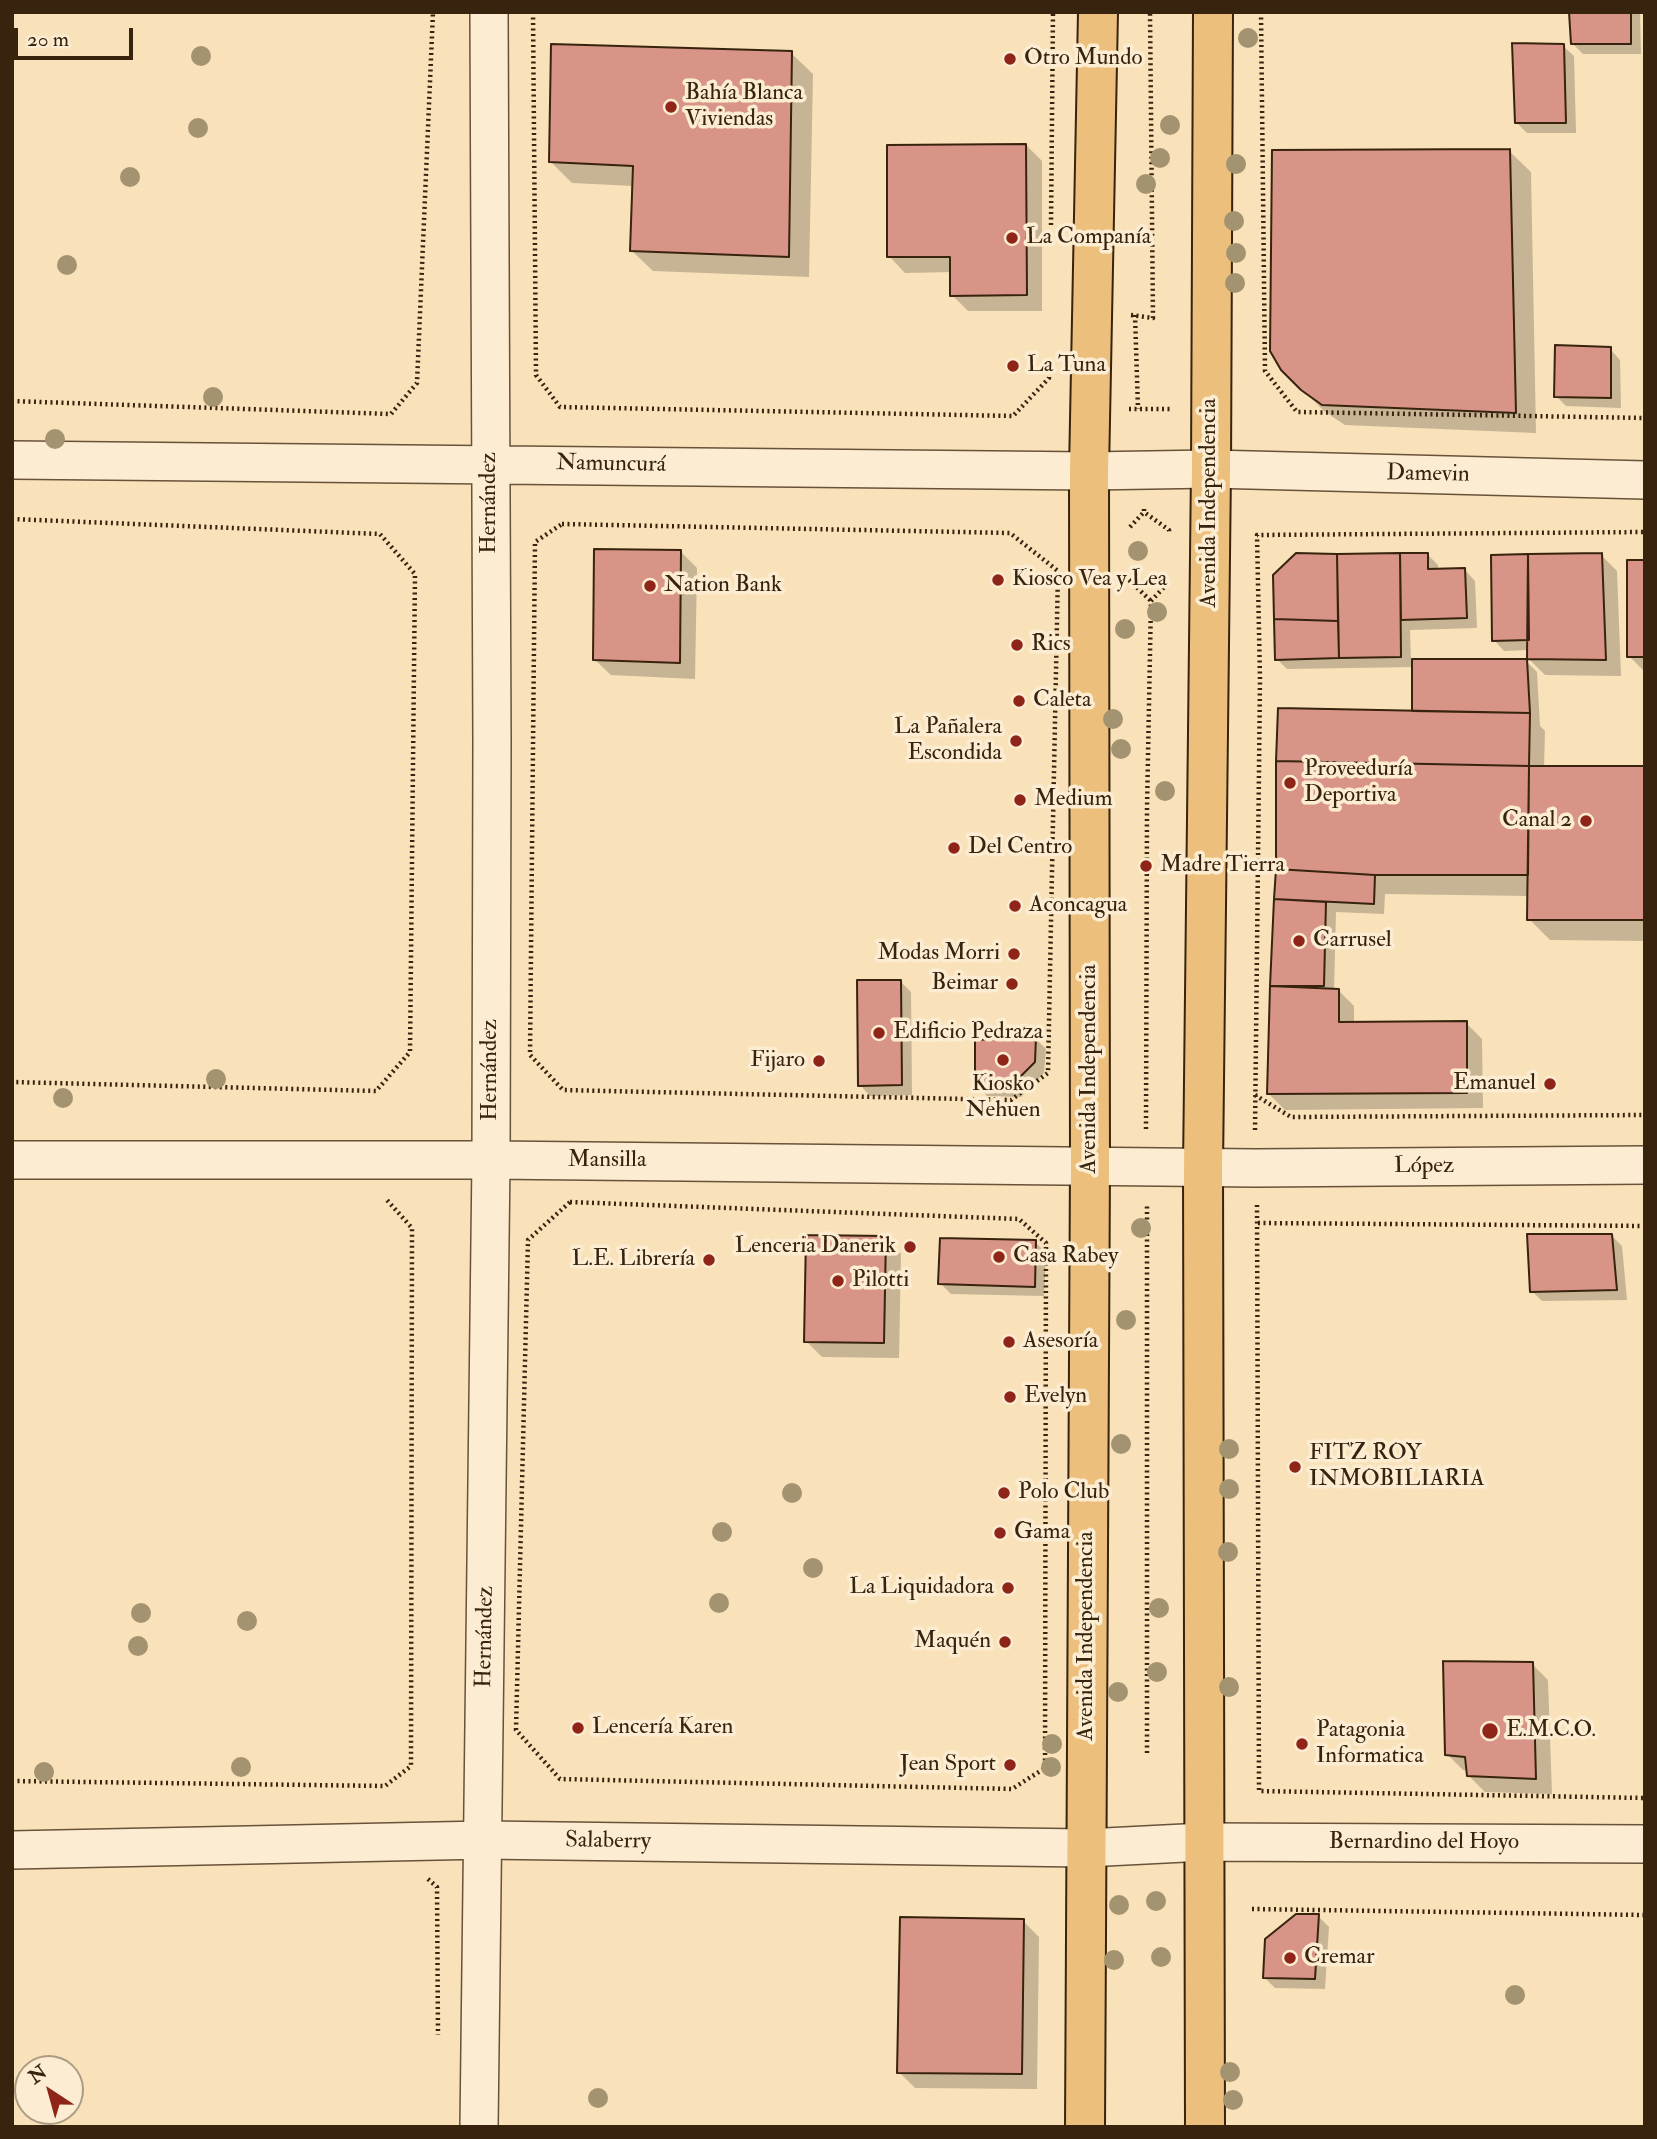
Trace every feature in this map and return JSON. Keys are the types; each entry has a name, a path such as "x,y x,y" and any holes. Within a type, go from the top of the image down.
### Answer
{"main road":[{"name":"Avenida Independencia","path":"1085,2127 1090,1165 1089,471 1098,12"},
{"name":"Avenida Independencia","path":"1205,2127 1203,1168 1213,12"}],"street":[{"name":"Hernández","path":"478,2127 484,1840 491,1160 489,12"},
{"name":"Namuncurá","path":"12,460 1211,470"},
{"name":"Damevin","path":"1211,470 1645,480"},
{"name":"Mansilla","path":"12,1160 491,1160 1203,1168"},
{"name":"López","path":"1203,1168 1645,1165"},
{"name":"Salaberry","path":"12,1850 484,1840 1086,1847 1204,1842"},
{"name":"Bernardino del Hoyo","path":"1204,1842 1645,1844"}],"path":[{"path":"12,401 391,414 417,383 433,12"},
{"path":"534,12 536,375 560,407 1013,416 1049,378 1049,365"},
{"path":"1051,229 1054,12"},
{"path":"1150,12 1153,318"},
{"path":"1261,12 1265,371 1297,412 1645,418"},
{"path":"1135,315 1138,409"},
{"path":"1127,409 1180,409"},
{"path":"1146,470 1144,512 1168,530 1170,541"},
{"path":"12,520 380,534 415,574 410,1052 376,1091 12,1082"},
{"path":"1048,1073 1011,1100 563,1090 530,1055 535,542 562,524 1010,533 1058,572"},
{"path":"1645,532 1257,535 1260,679 1255,1095 1258,1223 1259,1791 1645,1798"},
{"path":"1147,1753 1147,808 1151,601 1173,577"},
{"path":"1255,1095 1291,1117 1645,1115"},
{"path":"12,1781 385,1786 411,1766 412,1228 386,1199 372,1199"},
{"path":"1045,1768 1012,1788 560,1779 516,1730 528,1240 570,1202 1019,1219 1046,1243"},
{"path":"1258,1223 1645,1226"},
{"path":"437,1887 438,2047"},
{"path":"1252,1909 1645,1915"}],"building":[{"path":"1569,12 1631,12 1631,44 1571,44"},
{"path":"1512,43 1564,44 1566,123 1515,123"},
{"name":"Bahía Blanca Viviendas","path":"551,44 792,51 789,257 630,251 633,166 549,162"},
{"path":"1026,144 1027,295 950,296 950,257 887,257 887,145"},
{"path":"1510,149 1516,413 1322,405 1301,390 1281,370 1270,351 1272,150"},
{"path":"1555,345 1611,347 1611,398 1554,397"},
{"path":"594,549 681,550 680,663 593,660"},
{"path":"1296,553 1337,554 1338,621 1274,619 1273,575"},
{"path":"1400,553 1428,553 1428,569 1465,568 1467,618 1401,620"},
{"path":"1400,553 1401,657 1339,658 1337,554"},
{"path":"1602,553 1606,660 1527,659 1528,554"},
{"path":"1528,554 1529,640 1492,641 1491,555"},
{"path":"1627,560 1645,560 1645,657 1627,657"},
{"path":"1274,619 1338,621 1339,658 1275,660"},
{"path":"1412,659 1527,659 1530,713 1412,711"},
{"path":"1278,708 1530,713 1529,766 1276,761"},
{"path":"1276,761 1529,766 1528,875 1375,875 1276,869"},
{"name":"Canal 2","path":"1529,766 1645,766 1645,920 1527,920"},
{"path":"1276,869 1375,875 1374,904 1274,899"},
{"path":"1274,899 1326,902 1324,986 1270,986"},
{"name":"Edificio Pedraza","path":"857,980 901,980 902,1085 858,1086"},
{"path":"1270,986 1339,989 1339,1022 1467,1021 1467,1093 1267,1094"},
{"path":"1036,1037 1035,1062 1010,1087 975,1086 975,1040"},
{"path":"1527,1234 1612,1234 1617,1290 1530,1292"},
{"path":"806,1235 886,1236 884,1343 804,1342"},
{"path":"940,1238 1036,1240 1035,1287 938,1284"},
{"path":"1443,1661 1533,1662 1536,1779 1467,1776 1465,1757 1445,1755"},
{"name":"Cremar","path":"1296,1914 1319,1914 1315,1979 1263,1978 1265,1939"},
{"path":"900,1917 1024,1919 1022,2074 897,2073"}],"place":[{"name":"Otro Mundo","path":"1010,59"},
{"name":"Bahía Blanca Viviendas","path":"671,107"},
{"name":"La Companía","path":"1012,238"},
{"name":"La Tuna","path":"1013,366"},
{"name":"Kiosco Vea y Lea","path":"998,580"},
{"name":"Nation Bank","path":"650,586"},
{"name":"Rics","path":"1017,645"},
{"name":"Caleta","path":"1019,701"},
{"name":"La Pañalera Escondida","path":"1016,741"},
{"name":"Proveeduría Deportiva","path":"1290,783"},
{"name":"Medium","path":"1020,800"},
{"name":"Canal 2","path":"1586,821"},
{"name":"Del Centro","path":"954,848"},
{"name":"Madre Tierra","path":"1146,866"},
{"name":"Aconcagua","path":"1015,906"},
{"name":"Carrusel","path":"1299,941"},
{"name":"Modas Morri","path":"1014,954"},
{"name":"Beimar","path":"1012,984"},
{"name":"Edificio Pedraza","path":"879,1033"},
{"name":"Kiosko Nehuen","path":"1003,1060"},
{"name":"Fijaro","path":"819,1061"},
{"name":"Emanuel","path":"1550,1084"},
{"name":"Lenceria Danerik","path":"910,1247"},
{"name":"Casa Rabey","path":"999,1257"},
{"name":"L.E. Librería","path":"709,1260"},
{"name":"Pilotti","path":"838,1281"},
{"name":"Asesoría","path":"1009,1342"},
{"name":"Evelyn","path":"1010,1397"},
{"name":"FITZ ROY INMOBILIARIA","path":"1295,1467"},
{"name":"Polo Club","path":"1004,1493"},
{"name":"Gama","path":"1000,1533"},
{"name":"La Liquidadora","path":"1008,1588"},
{"name":"Maquén","path":"1005,1642"},
{"name":"Lencería Karen","path":"578,1728"},
{"name":"E.M.C.O.","path":"1490,1731"},
{"name":"Patagonia Informatica","path":"1302,1744"},
{"name":"Jean Sport","path":"1010,1765"},
{"name":"Cremar","path":"1290,1958"}]}
